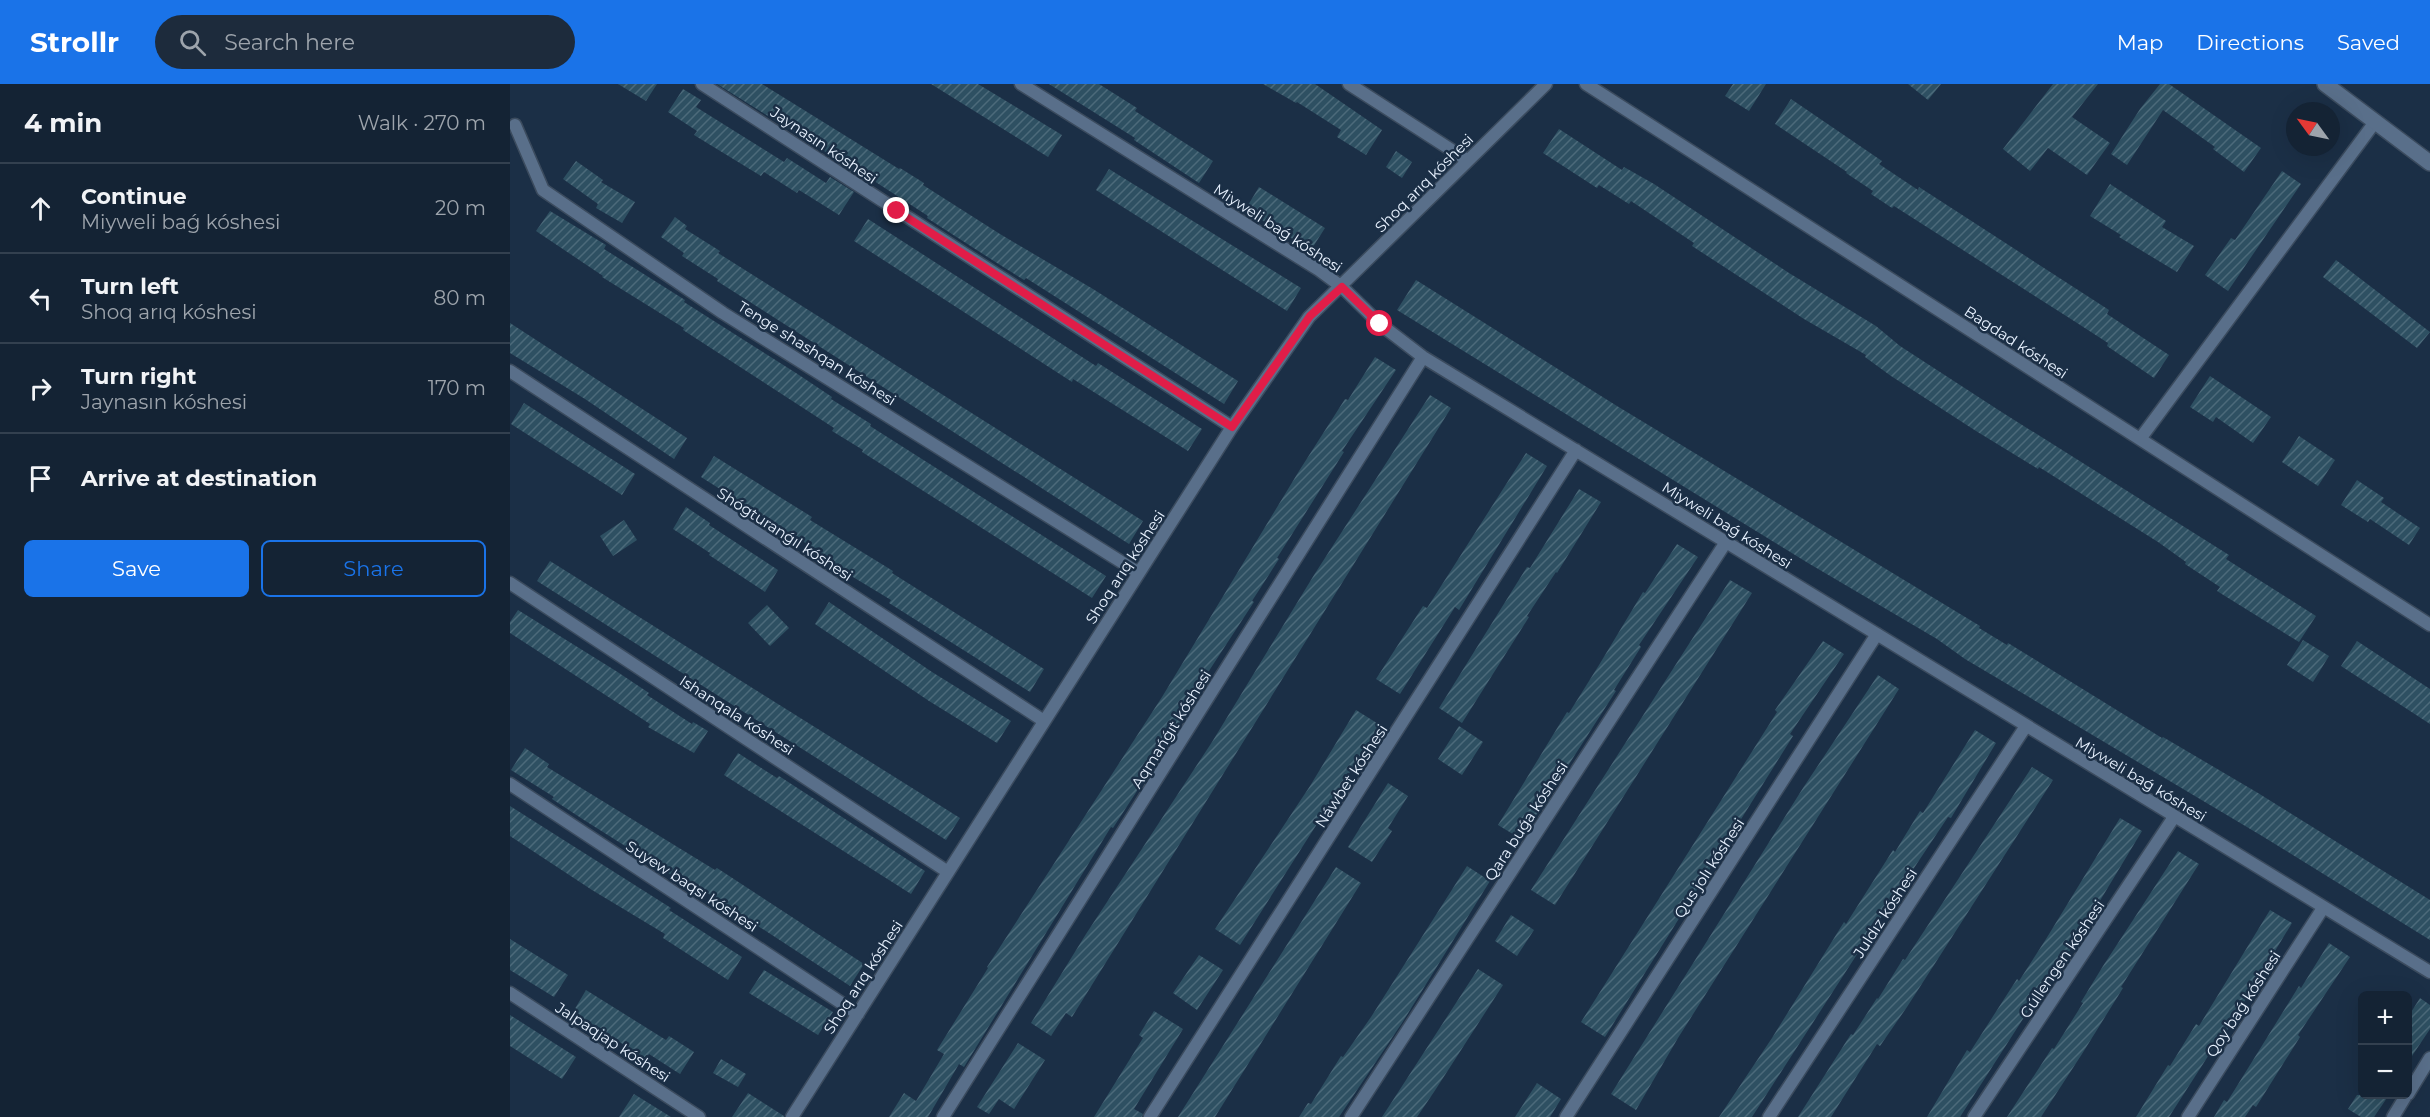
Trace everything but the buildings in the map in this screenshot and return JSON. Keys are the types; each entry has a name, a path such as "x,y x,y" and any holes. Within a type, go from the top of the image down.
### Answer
{"street":[{"name":"Jaynasın kóshesi","path":"702,84 1232,427"},
{"name":"Miyweli baǵ kóshesi","path":"1021,84 1319,270 1342,287 1380,324 1423,357 2430,972"},
{"path":"1349,84 1467,160"},
{"name":"Shoq arıq kóshesi","path":"792,1117 1232,427 1310,316 1546,84"},
{"name":"Bagdad kóshesi","path":"1587,84 2430,625"},
{"path":"2325,84 2430,163"},
{"path":"2140,439 2375,122"},
{"name":"Tenge shashqan kóshesi","path":"515,125 543,190 723,312 1139,573"},
{"name":"Aqmańǵıt kóshesi","path":"943,1117 1423,357"},
{"name":"Shógturanǵıl kóshesi","path":"510,371 1044,721"},
{"name":"Náwbet kóshesi","path":"1150,1117 1576,450"},
{"name":"Qara buǵa kóshesi","path":"1351,1117 1726,542"},
{"name":"Ishanqala kóshesi","path":"510,583 948,872"},
{"name":"Qus jolı kóshesi","path":"1566,1117 1877,634"},
{"name":"Juldız kóshesi","path":"1769,1117 2026,726"},
{"name":"Suyew baqsı kóshesi","path":"510,784 858,1014"},
{"name":"Gúllengen kóshesi","path":"1974,1117 2174,817"},
{"name":"Qoy baǵ kóshesi","path":"2188,1117 2323,908"},
{"name":"Jalpaqjap kóshesi","path":"510,993 699,1117"},
{"path":"2412,1086 2430,1058"},
{"path":"2392,1117 2404,1099"}],"route":[{"path":"897,211 1232,427 1310,316 1342,287 1380,324"}]}
